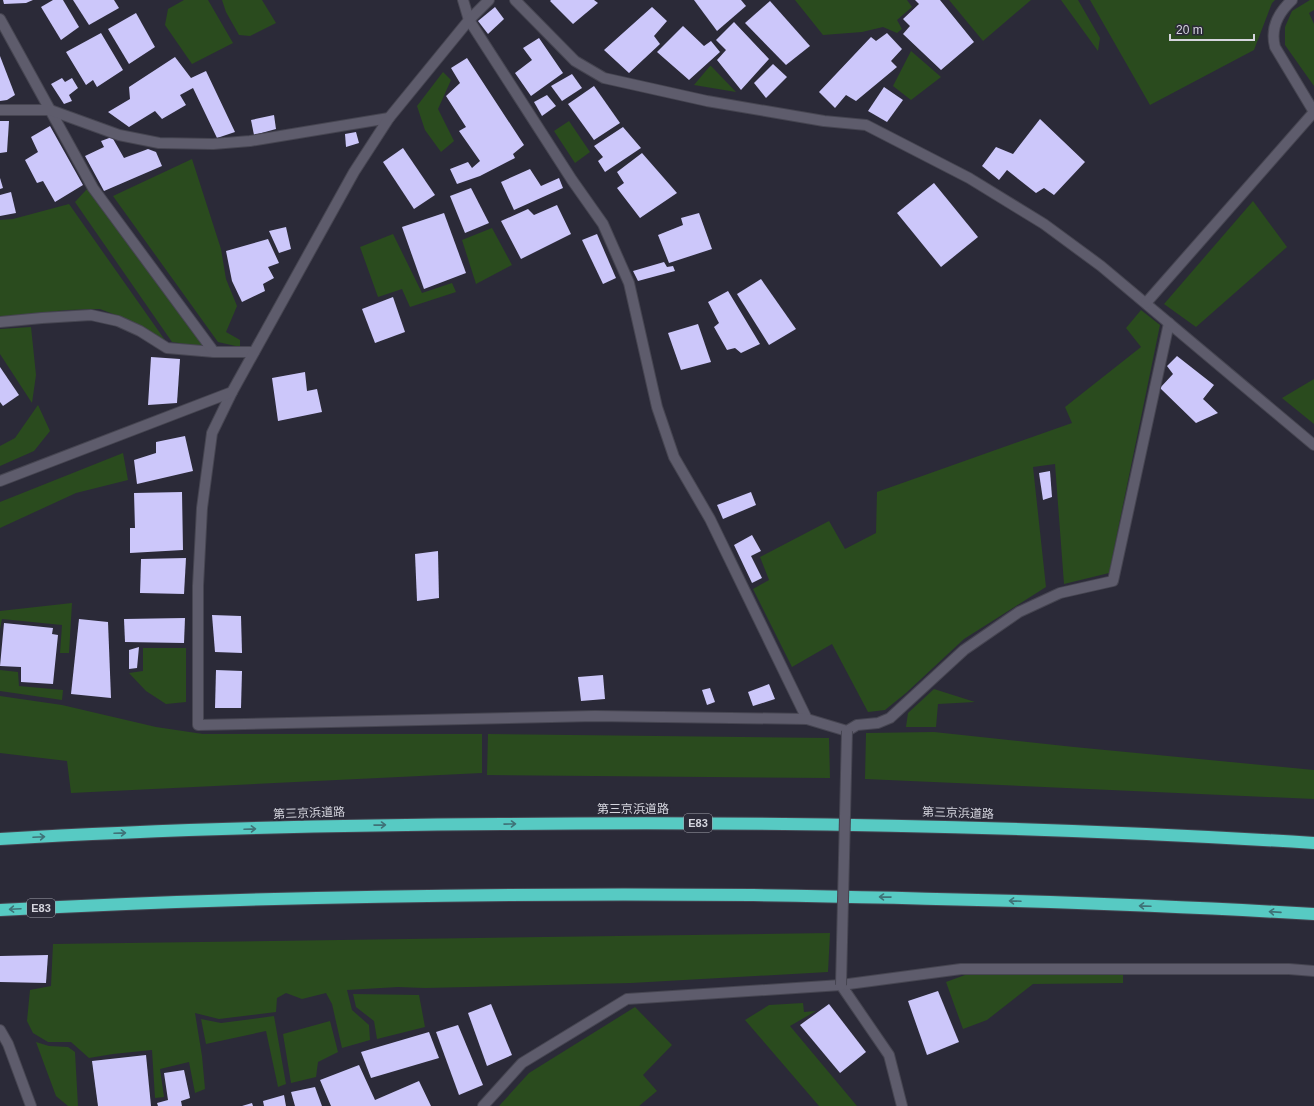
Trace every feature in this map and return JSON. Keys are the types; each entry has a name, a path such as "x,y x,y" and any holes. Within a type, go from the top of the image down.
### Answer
{"highway":[{"name":"第三京浜道路","path":"0,839 81,834 362,825 637,822 930,826 1220,837 1314,843"},
{"name":"E83","path":"0,910 369,896 637,894 929,898 1223,908 1314,914"}],"street":[{"path":"463,0 469,20 572,180 603,224 629,284 657,408 674,456 710,519 807,719"},
{"path":"489,0 469,20 389,118 354,172 232,392 212,433 202,508 198,586 198,725 595,716 807,719 847,731"},
{"path":"515,0 575,61 604,78 707,101 824,121 866,125 968,178 1044,224 1101,266 1146,302 1314,445"},
{"path":"1146,302 1314,112 1275,47 1275,27 1279,15 1285,6 1292,0"},
{"path":"0,20 93,188 214,352"},
{"path":"0,110 50,110 119,135 159,143 213,144 250,141 389,118"},
{"path":"0,322 92,315 118,320 140,331 167,348 214,352 254,352"},
{"path":"847,731 856,725 878,723 890,718 964,650 1019,612 1060,593 1114,581 1169,323"},
{"path":"0,481 232,392"},
{"path":"847,731 842,984 889,1055 902,1106"},
{"path":"483,1106 522,1063 627,999 842,984 962,969 1289,969 1314,971"},
{"path":"0,1030 8,1044 31,1106"}],"green space":[{"path":"184,0 208,0 233,43 192,64 165,25 168,9"},
{"path":"222,0 262,0 276,23 250,36 239,35 226,12"},
{"path":"795,0 907,0 912,7 897,20 902,29 897,33 883,27 862,32 823,35"},
{"path":"949,0 1031,0 983,41"},
{"path":"1061,0 1078,0 1100,38 1098,51"},
{"path":"1090,0 1275,0 1272,3 1254,50 1150,105"},
{"path":"1310,0 1314,0 1314,10 1309,13 1314,24 1314,86 1285,45 1285,27 1292,11"},
{"path":"911,51 941,77 911,100 893,86"},
{"path":"711,66 736,92 694,85"},
{"path":"443,72 451,80 438,109 454,141 441,152 425,130 417,106"},
{"path":"569,121 590,152 575,163 554,131"},
{"path":"192,159 221,249 226,279 237,306 226,332 240,340 240,347 218,342 113,196"},
{"path":"87,189 205,347 172,342 75,202"},
{"path":"1253,201 1287,247 1196,327 1164,304"},
{"path":"69,204 167,343 126,319 100,309 67,310 0,317 0,220 13,219"},
{"path":"492,228 512,265 476,284 462,240"},
{"path":"393,234 422,293 452,283 456,292 410,307 402,289 378,297 360,247"},
{"path":"1141,310 1160,325 1109,573 1064,584 1055,464 1033,467 1046,587 964,639 906,693 885,710 868,712 832,644 792,667 753,589 769,580 760,557 829,521 845,549 876,533 877,492 1072,423 1065,407 1141,347 1126,328"},
{"path":"31,327 36,375 32,403 0,354 0,329"},
{"path":"1314,379 1314,424 1282,398"},
{"path":"38,405 50,431 34,451 0,466 0,446 15,438"},
{"path":"123,453 128,480 76,493 0,528 0,502"},
{"path":"72,603 69,653 60,653 62,625 2,619 0,629 0,611"},
{"path":"143,648 186,648 186,702 166,704 146,691 129,673 143,671"},
{"path":"0,670 18,672 19,686 63,690 62,700 0,691"},
{"path":"934,689 975,702 938,704 936,727 906,727 908,713"},
{"path":"0,696 62,705 156,727 203,734 482,734 482,773 71,793 67,761 0,753"},
{"path":"934,732 1314,770 1314,799 865,779 866,733"},
{"path":"488,734 829,738 830,778 487,775"},
{"path":"830,933 828,972 631,983 425,988 398,987 347,990 352,1010 369,1025 370,1040 342,1048 332,1004 326,993 302,999 286,993 277,998 276,1012 219,1019 195,1013 202,1056 205,1089 195,1093 189,1062 160,1069 164,1097 155,1098 152,1050 89,1058 71,1042 48,1042 33,1033 27,1021 30,990 51,986 53,944"},
{"path":"1123,973 1123,983 1033,984 987,1020 963,1029 946,982 965,975"},
{"path":"353,994 419,995 425,1027 377,1039 374,1021 356,1007"},
{"path":"803,1003 804,1012 816,1011 790,1026 857,1106 819,1106 745,1020 769,1005"},
{"path":"635,1007 672,1045 643,1075 657,1091 639,1106 499,1106 529,1073"},
{"path":"274,1016 286,1084 278,1087 266,1031 206,1044 201,1019 221,1023"},
{"path":"330,1021 338,1052 318,1062 316,1077 291,1083 283,1034"},
{"path":"36,1042 49,1046 68,1047 75,1052 78,1106 68,1106 56,1096"}],"building":[{"path":"3,0 33,0 26,3 4,4"},
{"path":"53,0 63,0 79,27 61,40 41,7"},
{"path":"73,0 114,0 119,8 89,25"},
{"path":"594,0 598,3 573,24 550,1"},
{"path":"694,0 741,0 746,6 717,31"},
{"path":"915,0 940,0 974,42 941,70 903,34 910,26 903,19 919,4"},
{"path":"770,1 810,46 786,65 745,23"},
{"path":"495,7 504,19 488,34 478,21"},
{"path":"652,7 667,21 654,36 660,44 629,73 604,50"},
{"path":"136,13 155,47 129,64 108,29"},
{"path":"734,22 769,59 741,90 717,60 726,50 716,40"},
{"path":"683,26 704,46 711,41 720,52 689,80 657,52"},
{"path":"101,33 123,70 97,87 93,80 86,85 66,52"},
{"path":"887,33 902,49 891,61 897,67 856,101 846,95 835,108 819,92 871,37 876,41"},
{"path":"539,38 563,73 531,96 515,73 532,60 523,48"},
{"path":"0,56 15,95 7,100 0,101"},
{"path":"175,57 191,78 206,71 235,132 217,138 193,88 180,95 186,105 162,119 155,111 129,127 108,112 130,99 129,87"},
{"path":"467,58 524,145 513,154 515,158 480,176 457,184 450,169 468,162 472,168 480,161 459,131 466,127 446,96 460,83 451,68"},
{"path":"773,64 787,77 766,98 754,83"},
{"path":"572,74 582,88 562,101 551,86"},
{"path":"62,78 65,82 72,78 78,88 69,95 72,101 64,104 51,84"},
{"path":"594,86 620,123 594,140 568,104"},
{"path":"884,87 903,100 887,122 868,111"},
{"path":"547,95 556,106 542,116 534,102"},
{"path":"274,115 276,129 254,135 251,120"},
{"path":"1040,119 1085,162 1054,195 1044,188 1036,193 1007,170 999,180 982,166 996,147 1013,154"},
{"path":"0,121 9,121 7,152 0,153"},
{"path":"50,126 83,185 55,202 43,181 37,183 25,160 38,152 31,137"},
{"path":"623,127 641,148 605,172 598,161 603,157 594,146"},
{"path":"356,132 359,143 346,147 345,134"},
{"path":"112,137 124,158 148,149 156,152 162,166 104,191 85,156 104,147 101,141"},
{"path":"403,148 435,195 414,209 383,162"},
{"path":"642,153 677,193 640,218 617,188 624,183 617,172"},
{"path":"530,169 541,186 559,178 563,188 514,210 501,182"},
{"path":"0,178 3,188 0,189"},
{"path":"934,183 978,237 941,267 897,213"},
{"path":"471,188 489,223 465,233 450,196"},
{"path":"11,192 16,213 0,216 0,195"},
{"path":"557,205 571,234 521,259 501,221 528,209 534,215"},
{"path":"444,213 466,273 424,289 402,227"},
{"path":"699,213 712,249 669,263 658,235 683,225 681,218"},
{"path":"286,227 291,249 279,253 269,231"},
{"path":"597,234 616,278 603,284 582,240"},
{"path":"268,239 279,263 268,267 274,278 263,284 265,291 242,302 232,281 226,251"},
{"path":"664,262 667,267 673,266 675,271 638,281 633,271"},
{"path":"761,279 796,329 769,345 737,294"},
{"path":"728,291 760,344 741,353 735,348 727,350 714,327 719,323 708,302"},
{"path":"393,297 405,332 375,343 362,309"},
{"path":"698,324 711,362 681,370 668,333"},
{"path":"1177,356 1214,385 1203,399 1218,413 1196,423 1160,388 1173,374 1167,366"},
{"path":"151,357 180,359 177,403 148,405"},
{"path":"0,367 19,395 3,406 0,402"},
{"path":"305,372 307,391 317,389 322,412 278,421 272,378"},
{"path":"185,436 193,471 137,484 134,460 156,453 156,442"},
{"path":"1050,471 1052,497 1043,500 1039,473"},
{"path":"182,492 183,550 130,553 130,528 135,528 134,493"},
{"path":"751,492 756,505 723,519 717,505"},
{"path":"752,535 761,551 751,556 762,578 752,583 734,545"},
{"path":"438,551 439,598 417,601 415,554"},
{"path":"186,558 184,594 140,593 141,559"},
{"path":"212,615 241,616 242,653 215,652"},
{"path":"185,618 184,643 125,642 124,619"},
{"path":"79,619 108,622 111,698 71,694"},
{"path":"4,623 53,628 52,634 58,635 53,684 21,682 21,667 0,666"},
{"path":"139,647 137,668 129,669 129,650"},
{"path":"216,670 242,671 241,708 215,708"},
{"path":"603,675 605,699 581,701 578,677"},
{"path":"769,684 775,699 753,706 748,692"},
{"path":"710,688 715,702 707,705 702,690"},
{"path":"48,955 46,983 0,982 0,956"},
{"path":"938,991 959,1042 927,1055 908,1001"},
{"path":"491,1004 512,1055 487,1066 468,1013"},
{"path":"829,1004 866,1052 840,1073 800,1025"},
{"path":"458,1025 483,1085 459,1095 436,1032"},
{"path":"429,1032 439,1058 371,1078 361,1052"},
{"path":"146,1055 151,1106 98,1106 92,1061"},
{"path":"359,1065 375,1100 419,1081 431,1106 331,1106 320,1080"},
{"path":"184,1070 190,1098 181,1101 182,1106 158,1106 157,1103 168,1100 164,1073"},
{"path":"315,1087 322,1106 295,1106 291,1092"},
{"path":"284,1095 286,1106 264,1106 263,1101"},
{"path":"252,1103 253,1106 242,1106"}]}
